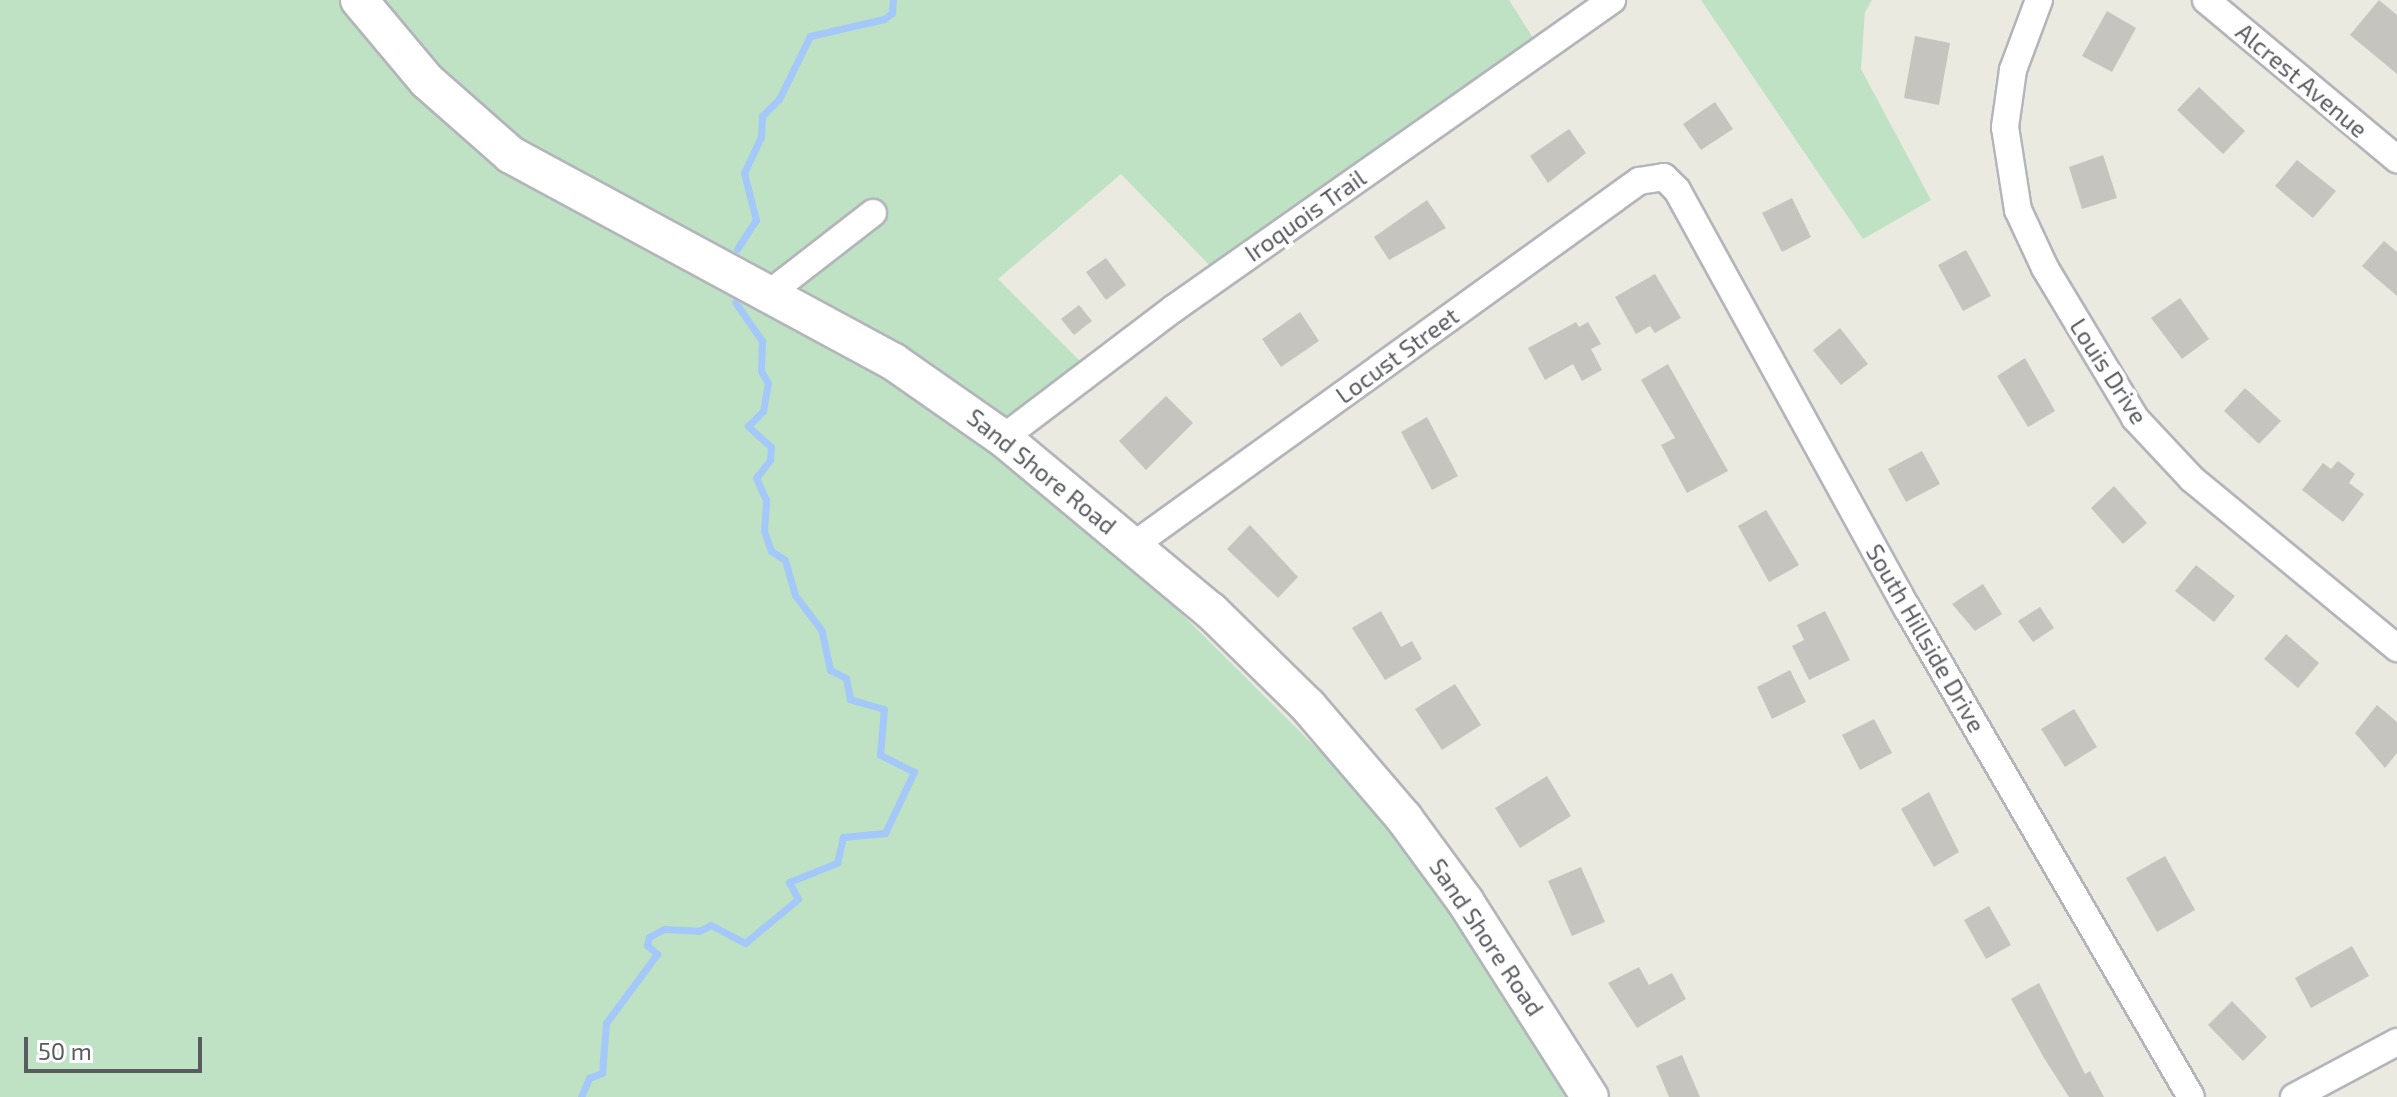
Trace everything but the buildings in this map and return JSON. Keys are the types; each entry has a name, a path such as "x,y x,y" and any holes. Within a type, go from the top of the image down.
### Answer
{"street":[{"name":"Sand Shore Road","path":"359,0 449,103 511,155 770,291 894,362 1003,438 1134,545 1263,660 1378,786 1465,901 1590,1097"},
{"name":"Iroquois Trail","path":"1003,438 1173,309 1612,0"},
{"name":"Louis Drive","path":"2039,0 2013,70 2005,127 2018,210 2045,268 2135,418 2192,479 2397,648"},
{"name":"Alcrest Avenue","path":"2206,0 2397,159"},
{"name":"Locust Street","path":"1134,545 1639,181 1664,177"},
{"name":"South Hillside Drive","path":"1664,177 1677,190 1907,608 2191,1097"},
{"path":"770,291 873,213"},
{"path":"2294,1097 2397,1042"}],"green space":[{"path":"0,0 1509,0 1540,49 1218,274 1121,174 998,279 1089,370 1009,442 1436,867 1578,1097 0,1097"},
{"path":"1701,0 1872,0 1865,12 1861,69 1931,200 1863,239"}],"waterway":[{"path":"737,249 756,220 744,173 761,137 762,116 779,99 810,36 884,19 892,13 893,0"},
{"path":"581,1097 589,1078 602,1073 606,1023 657,954 647,945 649,937 664,929 699,931 711,925 745,943 798,899 789,882 837,863 843,837 885,833 914,772 880,755 884,709 850,699 846,678 830,670 822,631 795,595 785,560 771,551 764,531 766,500 756,478 770,460 771,447 748,426 763,411 768,383 761,371 762,341 735,302"}]}
